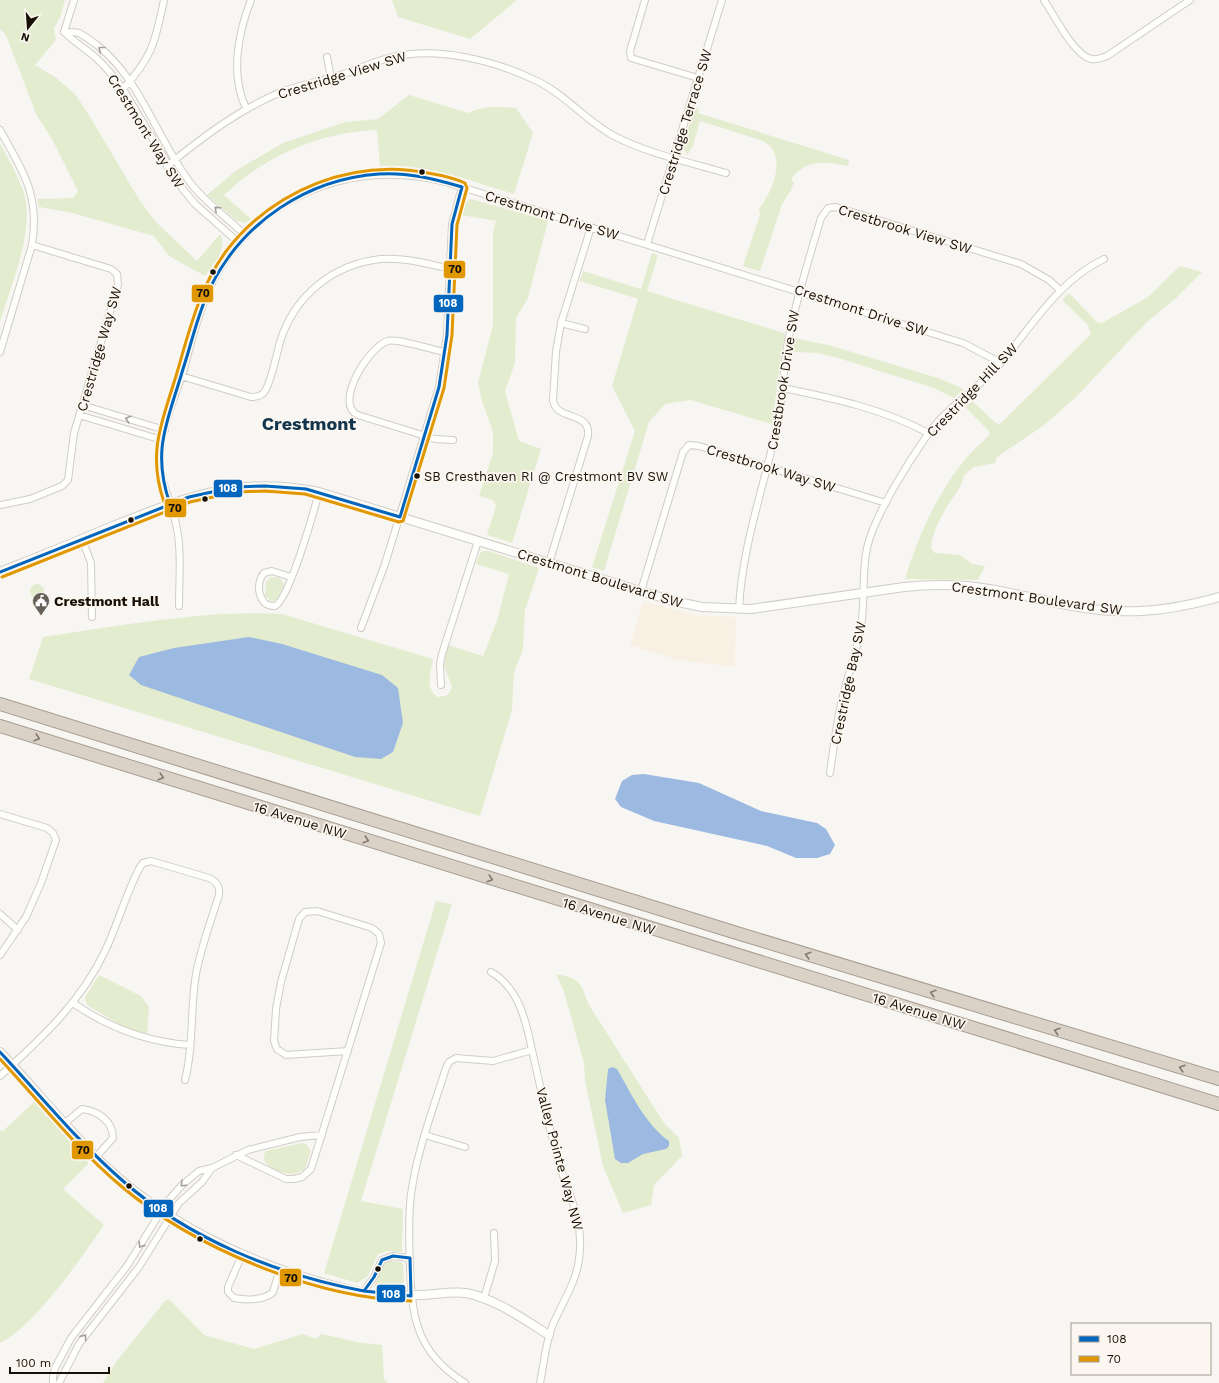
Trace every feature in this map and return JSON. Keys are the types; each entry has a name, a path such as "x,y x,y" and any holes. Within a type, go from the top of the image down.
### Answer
{"highway":[{"name":"16 Avenue NW","path":"0,704 762,941 1219,1079"},
{"name":"16 Avenue NW","path":"0,726 1219,1104"}],"street":[{"path":"64,32 74,0"},
{"path":"123,89 143,66 152,50 164,0"},
{"path":"246,108 240,92 236,68 244,23 251,0"},
{"path":"645,0 630,51 631,58 698,78"},
{"name":"Crestridge Terrace SW","path":"647,244 722,0"},
{"path":"1044,0 1078,50 1091,59 1098,59 1107,56 1190,0"},
{"name":"Crestmont Way SW","path":"64,32 78,33 91,41 109,56 130,81 188,180 200,195 246,236"},
{"name":"Crestmont Way SW","path":"64,32 74,43 96,57 123,89 176,181 195,204 239,243"},
{"name":"Crestridge View SW","path":"167,166 207,134 246,108 282,92 331,78 394,57 428,53 458,56 512,71 536,81 561,96 586,118 614,136 643,148 726,173"},
{"path":"327,57 331,78"},
{"path":"0,130 19,164 32,194 35,222 32,245 0,352"},
{"name":"Crestmont Drive SW","path":"179,606 179,552 176,525 160,473 160,451 181,376 207,295 220,270 239,243 246,236 266,217 289,201 317,187 350,178 380,174 409,175 442,181 963,343 1001,363"},
{"path":"361,628 385,564 439,387 445,352 452,224 462,187"},
{"name":"Crestbrook View SW","path":"799,291 821,218 828,208 832,207 1021,264 1049,280 1060,290"},
{"path":"549,563 589,432 584,421 559,412 554,405 555,362 561,323 591,227"},
{"name":"Crestridge Way SW","path":"0,504 30,499 62,486 67,482 70,476 71,448 79,415 118,285 118,278 111,269 32,245"},
{"path":"181,376 251,396 258,396 266,390 282,338 291,316 307,295 325,279 348,266 381,259 403,260 450,269"},
{"name":"Crestridge Hill SW","path":"864,593 864,573 868,546 886,503 928,433 949,411 987,378 1001,363 1060,290 1087,267 1104,259"},
{"name":"Crestbrook Drive SW","path":"739,609 740,580 748,538 768,466 778,422 788,343 799,291"},
{"path":"561,323 585,329"},
{"path":"445,352 394,341 383,343 361,367 349,399 349,406 354,414 436,439 453,440"},
{"path":"783,388 865,408 899,419 928,433"},
{"path":"82,405 165,430"},
{"path":"79,415 162,440"},
{"name":"Crestbrook Way SW","path":"641,592 683,452 689,445 700,446 768,466 886,503"},
{"name":"Crestmont Boulevard SW","path":"0,572 189,497 235,487 287,487 319,492 641,592 693,605 739,609 761,609 913,586 954,585 988,589 1051,602 1115,611 1171,609 1219,597"},
{"path":"291,577 272,571 264,573 260,581 260,597 264,604 272,606 279,604 291,577 309,528 319,492"},
{"path":"82,539 91,563 92,617"},
{"path":"441,686 440,664 442,654 478,541"},
{"name":"Crestridge Bay SW","path":"830,773 841,703 860,632 864,593"},
{"path":"0,814 47,828 53,833 56,840 41,883 18,930 0,955"},
{"path":"0,1076 51,1028 73,1003 103,956 138,870 143,863 151,861 209,878 218,885 219,895 196,974 190,1045 185,1080"},
{"path":"236,1155 286,1179 299,1178 306,1175 311,1169 348,1052 381,943 380,937 372,928 310,911 304,913 299,919 287,959 277,1004 274,1041 277,1049 286,1055 348,1052"},
{"path":"0,914 18,930"},
{"name":"Valley Pointe Way NW","path":"491,972 505,981 522,1011 557,1157 574,1202 581,1235 579,1259 575,1279 549,1335 540,1383"},
{"path":"73,1003 93,1017 127,1033 161,1042 190,1045"},
{"path":"465,1383 443,1366 427,1348 414,1320 411,1296 410,1258 412,1193 426,1135 449,1062 459,1058 480,1061 497,1060 532,1050"},
{"path":"0,1052 96,1157 128,1186 170,1217 203,1237 242,1255 280,1268 362,1292 411,1296 458,1292 484,1298 549,1335"},
{"path":"65,1123 82,1109 96,1112 104,1117 108,1123 113,1138 96,1157"},
{"path":"53,1383 52,1376 55,1368 71,1338 127,1266 172,1195 186,1181 199,1171 212,1168 236,1155 274,1143 322,1135"},
{"path":"426,1135 465,1147"},
{"path":"59,1383 79,1344 124,1288 182,1200 202,1182 212,1168"},
{"path":"484,1298 495,1261 494,1233"},
{"path":"242,1255 228,1287 228,1292 234,1298 263,1298 270,1295 273,1292 280,1268"},
{"path":"362,1292 374,1277 382,1260 393,1256 410,1258"}],"shaded area":[{"path":"643,601 695,615 736,617 735,667 678,660 630,645"}],"green space":[{"path":"0,0 65,0 60,18 54,28 56,40 35,65 55,77 75,94 140,201 156,222 197,261 220,234 223,245 219,256 205,276 169,256 154,236 72,213 39,207 37,199 73,198 78,191 52,139 36,114 6,35 0,29"},
{"path":"392,0 517,0 470,39 398,17"},
{"path":"409,95 469,113 486,108 516,108 533,133 514,194 431,170 415,167 380,166 377,130 356,132 314,141 275,158 257,169 224,195 251,219 245,223 237,221 207,195 237,170 283,143 345,122 378,119"},
{"path":"695,108 699,109 698,113 849,160 848,166 832,163 816,163 803,168 791,179 794,183 782,204 760,271 743,266 760,215 759,209 769,193 776,174 777,164 775,155 771,147 763,141 700,121 693,146 687,155 682,146"},
{"path":"0,143 22,186 27,208 24,241 20,258 0,322"},
{"path":"471,199 548,221 528,298 516,318 515,363 505,391 519,441 541,449 512,543 487,535 496,506 493,500 479,496 493,453 493,432 482,401 478,383 493,325 493,232 496,221 461,215 464,203"},
{"path":"652,253 658,255 647,291 784,333 785,339 782,349 772,424 691,400 665,404 649,422 604,571 592,567 635,431 612,386 638,299 580,281 583,271 641,289"},
{"path":"1180,266 1202,272 1176,298 1146,323 1075,398 1043,426 997,457 995,463 974,467 964,475 960,487 945,510 937,526 931,548 935,553 960,555 972,564 985,566 978,580 905,579 923,530 938,499 947,484 968,456 990,434 989,431 965,407 972,401 996,423 1000,424 1091,334 1088,325 1062,300 1069,293 1097,322 1102,323 1148,297"},
{"path":"795,338 832,346 938,378 964,389 954,398 934,388 838,358 818,353 793,352 791,349"},
{"path":"483,551 489,551 539,568 525,610 523,649 514,672 512,710 480,816 29,679 43,637 162,620 222,614 282,614 433,659 430,675 431,689 438,697 448,695 452,687 444,665 448,645 483,656 497,621 509,574 476,564 480,553"},
{"path":"271,577 280,578 284,585 277,599 272,602 265,596 266,582"},
{"path":"34,584 40,584 44,588 44,594 40,598 34,598 30,594 30,588"},
{"path":"436,901 452,904 361,1201 403,1209 402,1252 387,1251 378,1254 368,1276 357,1283 324,1273"},
{"path":"556,974 570,977 575,980 584,991 589,1005 664,1123 679,1138 682,1156 654,1185 651,1205 623,1213 603,1166 585,1081 584,1063 564,992"},
{"path":"99,975 141,996 149,1007 147,1034 122,1026 87,1005 85,997"},
{"path":"34,1102 87,1160 88,1164 63,1189 104,1225 70,1272 42,1307 14,1334 0,1343 0,1131 3,1131"},
{"path":"302,1143 306,1144 311,1151 305,1169 294,1174 290,1174 275,1170 266,1164 264,1156 266,1151"},
{"path":"391,1261 401,1262 403,1265 404,1282 397,1288 374,1286 385,1263"},
{"path":"169,1299 204,1335 254,1349 303,1334 316,1339 321,1334 362,1343 382,1345 384,1379 388,1383 103,1383 116,1362 165,1301"}],"water":[{"path":"249,637 282,644 382,675 398,688 403,723 393,752 381,759 355,757 141,685 129,675 139,657 174,648"},
{"path":"644,774 699,783 761,811 817,823 826,829 835,845 830,854 817,858 796,858 767,846 654,821 621,807 615,799 622,781 632,775"},
{"path":"612,1067 617,1069 633,1098 646,1117 660,1134 669,1141 669,1146 666,1149 643,1154 628,1163 621,1163 615,1159 605,1100 608,1069"}],"transit line":[{"name":"70","path":"2,577 190,502 236,492 265,491 305,494 399,522 403,521 444,388 452,335 457,225 467,188 465,183 452,178 428,173 399,170 371,170 343,175 317,183 291,195 246,229 227,250 217,264 202,295 190,327 158,438 157,468 159,484 164,502"},
{"name":"108","path":"0,572 189,497 235,487 265,486 306,489 400,517 439,387 447,335 452,224 462,187 431,179 400,174 379,174 352,178 327,185 303,195 280,208 259,224 241,242 224,263 206,296 167,420 162,451 162,467 164,485 170,504"},
{"name":"108","path":"0,1052 75,1135 106,1166 149,1202 176,1220 236,1252 267,1264 299,1275 364,1291"},
{"name":"70","path":"0,1059 73,1140 121,1186 150,1209 183,1230 219,1249 257,1266 296,1280 374,1298 411,1301"},
{"name":"108","path":"393,1256 410,1258 411,1296 364,1291 374,1277 382,1260 393,1256"}],"place":[{"name":"SB Cresthaven RI @ Crestmont BV SW","path":"417,476"},
{"name":"Crestmont Hall","path":"41,616"}],"district":[{"name":"Crestmont","path":"309,424"}]}
